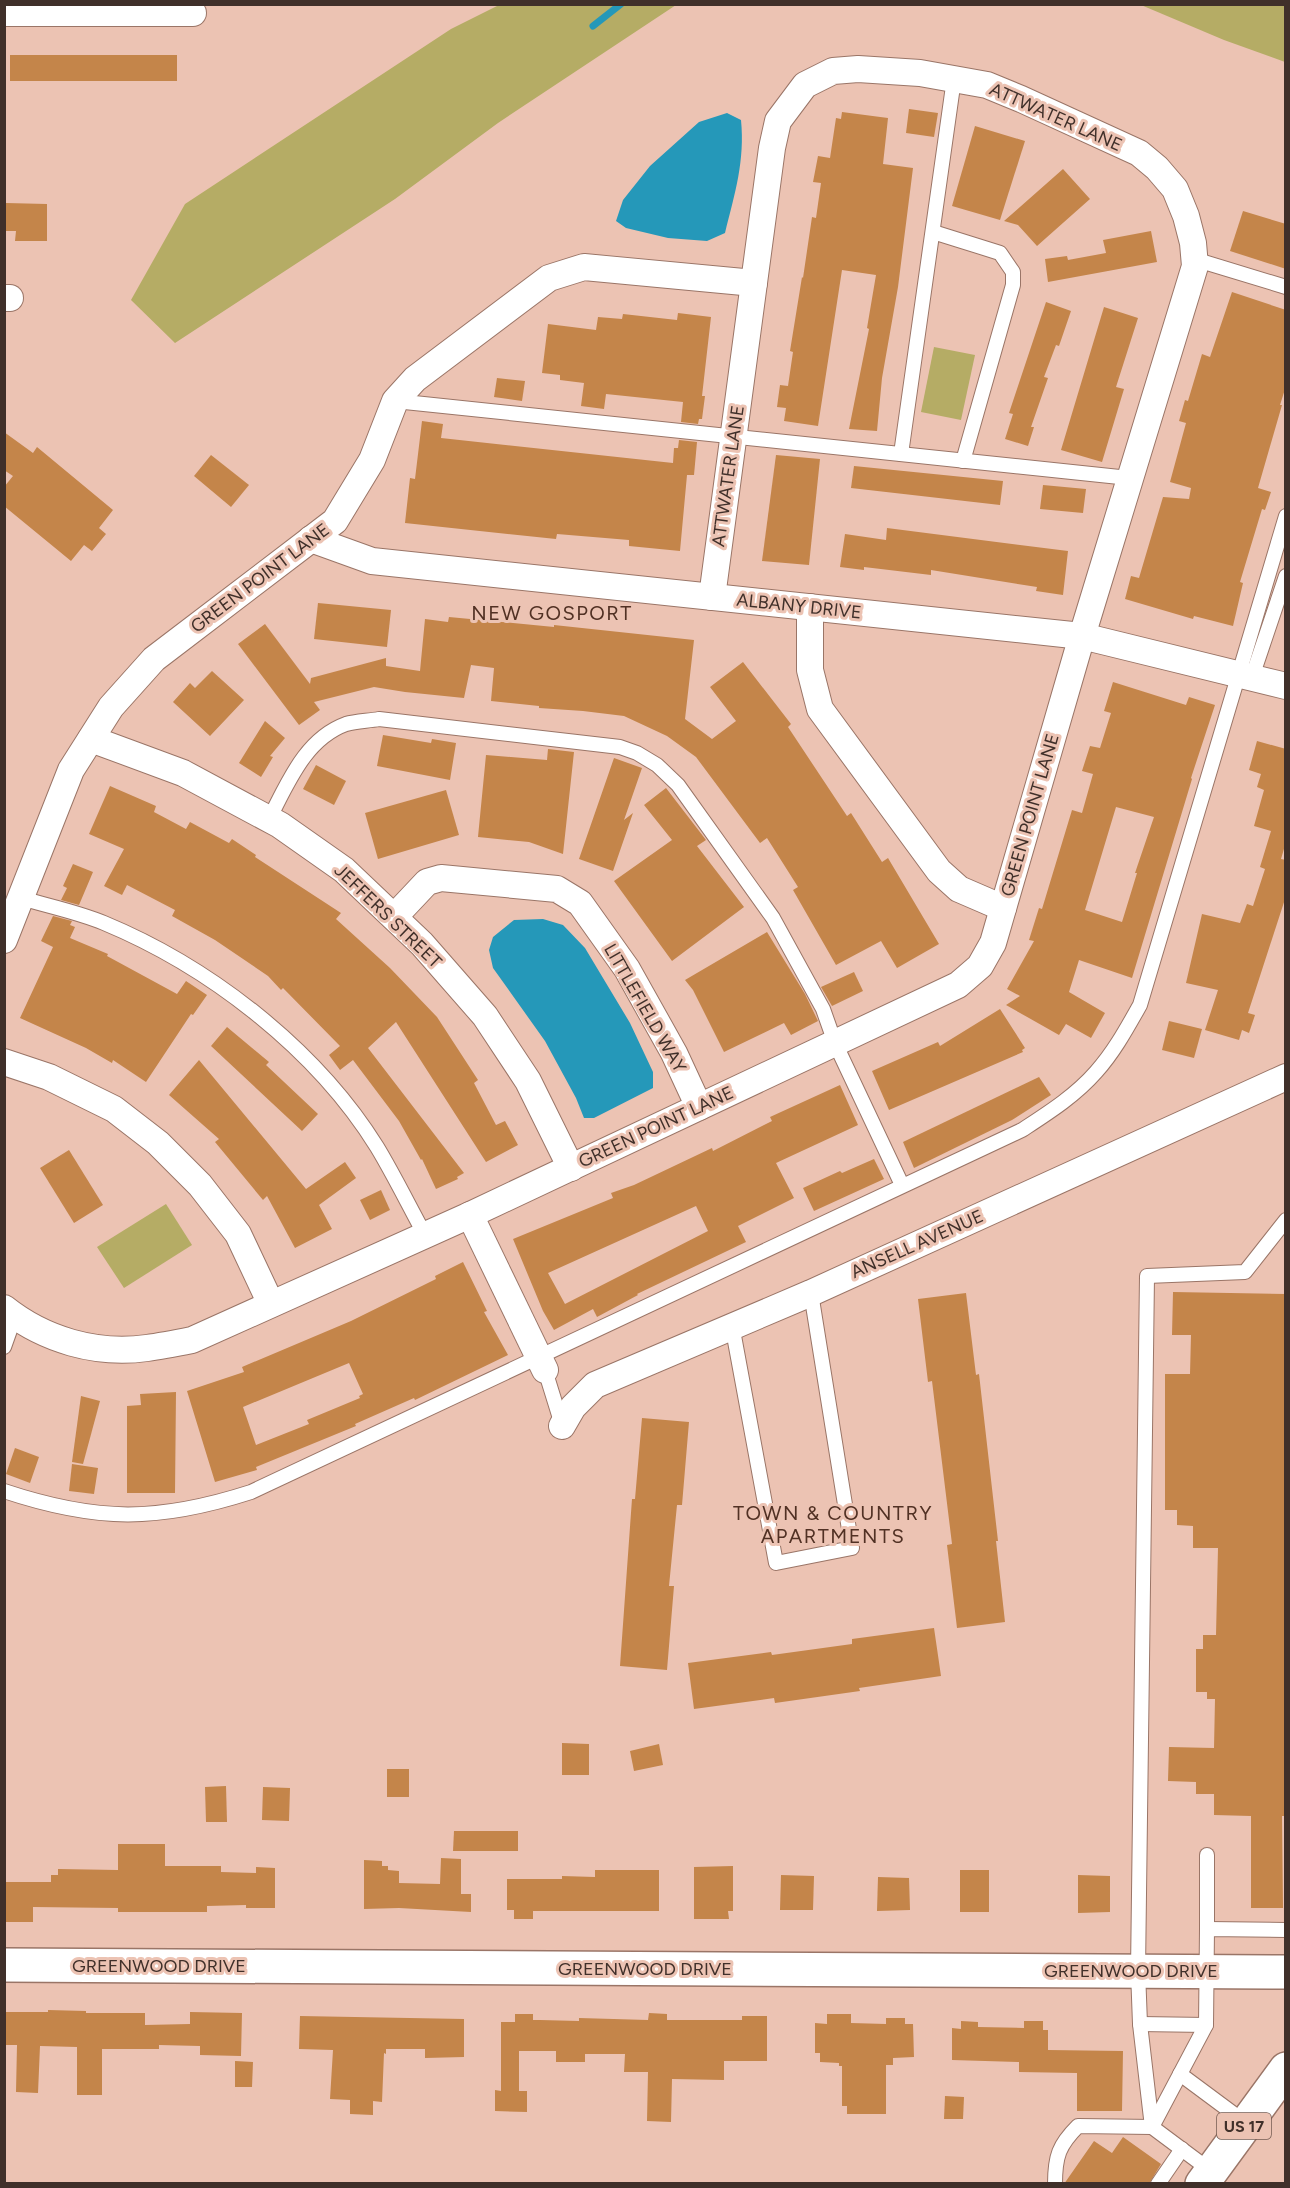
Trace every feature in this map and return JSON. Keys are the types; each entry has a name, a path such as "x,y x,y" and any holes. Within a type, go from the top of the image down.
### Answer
{"street":[{"path":"4,13 193,13"},
{"name":"ATTWATER LANE","path":"712,597 771,148 778,121 805,85 833,71 858,69 920,73 987,85 1139,153 1157,168 1175,189 1191,234 1195,266 1082,636"},
{"name":"GREEN POINT LANE","path":"11,918 71,770 111,707 154,659 335,521 372,460 395,401 415,379 549,278 584,267 754,283"},
{"name":"ALBANY DRIVE","path":"311,539 372,561 1082,636 1286,686"},
{"path":"810,607 810,670 820,709 939,872 959,889 1003,908"},
{"name":"GREEN POINT LANE","path":"10,1312 20,1320 67,1342 99,1349 145,1349 192,1340 470,1215 958,985 980,966 993,943 1082,636"},
{"name":"JEFFERS STREET","path":"91,739 183,773 268,819 344,870 422,944 484,1016 528,1081 570,1168"},
{"name":"LITTLEFIELD WAY","path":"394,917 427,882 441,878 556,889 568,894 580,903 627,969 674,1053 699,1107"},
{"path":"4,1062 49,1077 114,1109 158,1143 200,1185 238,1234 271,1304"},
{"name":"ANSELL AVENUE","path":"562,1426 573,1407 595,1385 811,1293 1286,1077"},
{"path":"470,1215 541,1364"},
{"name":"GREENWOOD DRIVE","path":"4,1965 1286,1972"},
{"name":"US 17","path":"1207,2177 1246,2123 1281,2083"}],"lane":[{"path":"901,454 954,80"},
{"path":"933,232 1000,253 1013,272 1012,285 963,461"},
{"path":"1194,259 1286,287"},
{"path":"395,401 1130,478"},
{"path":"4,1491 44,1504 95,1514 138,1515 216,1504 251,1492 541,1364 902,1185 1022,1130 1056,1108 1097,1072 1140,1005 1246,676 1286,516"},
{"path":"1246,676 1286,576"},
{"path":"268,819 300,761 322,737 347,724 379,719 620,747 637,753 657,765 678,785 773,918 823,1009 835,1043 902,1185"},
{"path":"11,918 102,922 168,952 224,988 275,1029 335,1090 377,1147 425,1235"},
{"path":"1152,2127 1140,2024 1138,1971 1147,1276 1245,1272 1286,1220"},
{"path":"732,1325 776,1563 852,1548 811,1293"},
{"path":"4,1347 10,1312"},
{"path":"541,1364 562,1426"},
{"path":"1152,2127 1206,2025 1207,1854"},
{"path":"1207,1929 1286,1930"},
{"path":"1140,2024 1206,2025"},
{"path":"1180,2074 1246,2123"},
{"path":"1055,2184 1055,2164 1062,2142 1078,2126 1152,2127 1182,2149 1207,2177"},
{"path":"1158,2184 1182,2149"}],"shaded area":[{"path":"501,4 676,5 498,123 395,199 175,343 131,300 185,204 451,29"},
{"path":"1141,5 1285,5 1285,62 1224,40"},
{"path":"934,347 975,355 961,420 921,412"},
{"path":"166,1204 192,1245 124,1288 97,1247"}],"water":[{"path":"727,113 741,120 742,149 725,233 707,241 668,238 626,228 616,221 623,200 650,166 699,122"},
{"path":"543,919 563,925 585,948 630,1023 653,1072 653,1088 594,1118 584,1118 576,1098 545,1041 493,968 489,950 493,937 514,920"}],"building":[{"path":"10,55 177,55 177,81 10,81"},
{"path":"909,109 938,113 934,137 906,133"},
{"path":"842,112 888,118 883,164 913,168 898,287 882,378 877,431 849,429 869,329 867,328 876,275 842,270 818,426 784,421 786,408 777,407 780,385 788,386 793,352 790,351 812,217 816,218 821,183 813,182 818,156 830,158 836,118 841,119"},
{"path":"975,126 1025,141 1000,220 952,206"},
{"path":"1063,169 1090,199 1037,246 1018,225 1004,221"},
{"path":"6,203 47,204 47,241 15,241 16,231 6,231"},
{"path":"1243,211 1286,224 1286,269 1230,251"},
{"path":"1151,231 1157,262 1048,282 1045,259 1067,256 1068,260 1106,253 1103,240"},
{"path":"1232,292 1286,310 1286,386 1258,488 1271,492 1265,510 1262,509 1240,582 1243,583 1233,626 1194,616 1193,619 1125,599 1131,576 1139,578 1163,497 1189,499 1191,488 1170,482 1186,423 1179,421 1185,400 1188,401 1202,354 1210,357"},
{"path":"1046,302 1071,311 1059,346 1056,345 1044,377 1048,378 1031,427 1034,427 1028,446 1005,439 1013,414 1009,413"},
{"path":"1104,307 1138,318 1116,387 1124,389 1102,462 1061,450"},
{"path":"678,313 711,317 702,396 705,396 702,419 699,419 698,424 681,422 683,402 606,394 604,409 581,406 584,383 560,380 560,375 542,373 548,324 596,330 598,317 622,319 623,314 677,320"},
{"path":"497,378 525,381 522,401 494,397"},
{"path":"422,421 443,424 441,438 673,463 674,448 678,448 679,440 697,442 694,475 687,475 680,551 629,546 629,540 557,534 556,539 405,523 410,478 415,479"},
{"path":"4,432 33,453 37,447 113,510 99,528 106,534 92,551 84,545 71,561 4,506 4,487 13,476 4,470"},
{"path":"211,455 249,485 231,507 194,476"},
{"path":"776,455 820,459 809,565 762,561"},
{"path":"854,466 1003,481 1000,505 851,488"},
{"path":"1043,485 1086,489 1083,513 1040,509"},
{"path":"887,528 1068,551 1063,595 1036,591 1037,587 931,570 931,575 864,567 864,570 840,567 845,534 886,540"},
{"path":"318,603 391,610 387,647 314,639"},
{"path":"449,617 554,627 554,625 694,640 685,719 712,739 736,721 710,687 743,662 791,724 788,727 847,816 851,813 882,862 888,858 939,944 897,968 881,941 836,965 793,890 798,887 767,838 760,843 696,757 667,736 624,716 491,701 494,668 471,665 464,698 374,687 314,702 320,710 299,725 238,644 265,624 310,684 311,678 386,658 386,666 420,671 425,619 448,622"},
{"path":"212,671 244,700 210,736 173,702 190,683 195,688"},
{"path":"1113,682 1186,705 1189,697 1215,705 1132,978 1079,960 1069,992 1105,1013 1091,1038 1066,1024 1059,1035 1006,1005 1020,996 1007,989 1034,941 1029,940 1039,908 1042,909 1072,810 1082,813 1093,774 1082,771 1090,746 1100,748 1111,713 1104,711","holes":["1116,807 1154,817 1135,873 1137,873 1122,922 1085,910"]},
{"path":"265,721 285,738 270,756 273,757 261,777 239,763"},
{"path":"383,735 431,743 432,739 456,743 450,780 377,766"},
{"path":"1257,741 1286,749 1286,842 1281,859 1286,860 1286,896 1248,1013 1255,1015 1249,1033 1242,1030 1239,1040 1205,1030 1218,990 1186,983 1202,914 1240,923 1247,904 1253,906 1265,869 1260,867 1271,831 1254,826 1264,790 1257,787 1261,774 1249,770"},
{"path":"548,749 574,752 563,854 529,842 478,837 486,755 547,760"},
{"path":"614,758 642,768 624,820 633,813 613,871 579,859"},
{"path":"316,765 346,781 334,805 303,789"},
{"path":"110,786 156,806 154,812 186,829 190,822 229,843 232,839 256,855 255,857 341,913 336,919 390,968 437,1017 478,1080 474,1083 496,1125 505,1121 518,1145 486,1162 396,1022 368,1048 464,1173 457,1177 458,1179 436,1189 422,1159 399,1121 353,1060 340,1070 329,1055 340,1046 283,988 281,990 268,976 215,940 172,916 175,910 127,885 122,895 104,886 124,849 89,834"},
{"path":"666,788 706,840 697,846 744,907 672,961 614,881 672,840 644,805"},
{"path":"446,790 459,835 378,859 365,813"},
{"path":"73,864 93,872 79,905 61,900 67,888 63,886"},
{"path":"53,916 72,921 70,925 75,927 70,938 108,954 107,956 177,994 186,981 207,995 193,1015 191,1014 146,1082 113,1060 112,1063 86,1048 20,1018 53,947 41,941"},
{"path":"767,932 805,994 818,1021 791,1035 784,1023 724,1052 693,990 685,980"},
{"path":"854,972 863,991 832,1006 821,987"},
{"path":"1000,1009 1025,1048 1023,1052 889,1110 872,1071 938,1042 940,1046"},
{"path":"1169,1021 1202,1029 1194,1058 1162,1050"},
{"path":"227,1027 269,1062 266,1065 318,1114 302,1131 211,1046"},
{"path":"199,1060 306,1189 345,1162 356,1178 319,1205 332,1229 295,1248 267,1196 263,1200 215,1142 219,1139 169,1095"},
{"path":"1039,1077 1051,1095 1012,1120 914,1168 903,1142"},
{"path":"840,1085 858,1125 776,1163 794,1198 738,1226 746,1242 637,1294 597,1317 593,1309 554,1330 543,1311 513,1239 613,1198 611,1193 634,1185 712,1148 713,1151 772,1121 770,1117","holes":["696,1206 708,1231 565,1304 548,1273"]},
{"path":"69,1150 103,1205 74,1223 40,1168"},
{"path":"874,1159 884,1179 814,1211 803,1188"},
{"path":"381,1190 390,1210 370,1220 360,1200"},
{"path":"463,1262 487,1311 484,1312 508,1355 415,1400 414,1398 355,1424 356,1426 256,1467 257,1470 215,1482 187,1391 244,1372 242,1367 351,1321 436,1279 435,1276","holes":["349,1363 363,1394 359,1396 360,1398 307,1420 309,1424 256,1445 243,1407"]},
{"path":"1173,1292 1286,1294 1286,1816 1282,1816 1283,1908 1251,1908 1251,1816 1214,1815 1214,1794 1196,1794 1196,1782 1168,1781 1169,1747 1214,1748 1215,1699 1207,1699 1207,1692 1196,1692 1196,1649 1203,1649 1203,1635 1216,1635 1218,1548 1193,1548 1193,1526 1177,1525 1177,1510 1165,1510 1165,1374 1190,1374 1191,1335 1172,1335"},
{"path":"966,1293 976,1375 979,1374 1005,1622 957,1628 947,1545 952,1544 932,1381 928,1382 918,1299"},
{"path":"176,1392 175,1493 127,1493 127,1406 141,1405 140,1394"},
{"path":"81,1396 100,1401 83,1464 72,1462"},
{"path":"642,1418 689,1422 682,1505 677,1505 669,1586 674,1586 667,1670 620,1666 632,1499 635,1499"},
{"path":"15,1448 39,1457 30,1483 6,1474"},
{"path":"72,1464 98,1468 94,1494 69,1491"},
{"path":"934,1628 941,1676 859,1688 860,1691 775,1703 774,1698 694,1709 688,1663 852,1644 852,1639"},
{"path":"562,1743 589,1744 589,1775 562,1775"},
{"path":"659,1744 663,1765 634,1771 630,1751"},
{"path":"387,1769 409,1769 409,1797 387,1797"},
{"path":"226,1786 227,1822 206,1822 205,1787"},
{"path":"263,1787 290,1788 289,1821 262,1820"},
{"path":"454,1831 518,1831 518,1851 453,1851"},
{"path":"118,1844 165,1844 165,1866 221,1866 221,1872 256,1873 256,1867 275,1868 275,1908 246,1908 246,1905 207,1906 207,1912 118,1912 118,1908 33,1907 33,1922 4,1922 4,1882 51,1882 51,1875 58,1875 58,1869 118,1870"},
{"path":"441,1858 461,1859 461,1894 471,1894 471,1912 399,1908 364,1909 364,1860 382,1861 382,1866 388,1866 388,1870 399,1871 399,1883 440,1884"},
{"path":"733,1866 733,1911 728,1911 729,1919 694,1919 694,1867"},
{"path":"595,1870 659,1870 659,1911 533,1911 533,1919 514,1919 514,1910 507,1910 507,1879 595,1877"},
{"path":"960,1870 989,1870 989,1912 960,1912"},
{"path":"781,1875 814,1876 813,1910 780,1910"},
{"path":"1078,1875 1110,1876 1110,1912 1078,1913"},
{"path":"878,1877 909,1878 910,1910 877,1911"},
{"path":"48,2010 86,2011 86,2013 145,2013 145,2025 190,2024 190,2012 242,2013 241,2056 200,2055 200,2046 159,2045 159,2049 102,2049 102,2095 77,2095 77,2047 40,2046 38,2093 16,2092 17,2045 4,2045 4,2012 48,2012"},
{"path":"649,2013 667,2014 667,2020 742,2020 742,2016 767,2016 767,2061 724,2061 724,2080 672,2079 671,2122 647,2121 648,2072 624,2072 625,2054 585,2054 585,2062 556,2062 556,2051 519,2051 519,2091 527,2091 527,2112 495,2111 495,2090 501,2091 501,2022 515,2022 515,2014 533,2014 533,2020 579,2021 579,2018 648,2020"},
{"path":"827,2014 851,2014 851,2023 886,2024 886,2018 905,2018 905,2024 913,2024 914,2057 893,2058 893,2065 886,2065 886,2114 847,2114 847,2106 842,2106 842,2066 839,2066 839,2063 820,2062 820,2053 815,2053 815,2023 827,2024"},
{"path":"300,2016 464,2019 464,2057 425,2058 425,2049 386,2049 382,2102 373,2101 373,2115 350,2114 350,2100 330,2099 333,2050 299,2049"},
{"path":"961,2021 978,2022 978,2027 1024,2028 1024,2021 1043,2021 1043,2030 1048,2030 1048,2050 1123,2051 1122,2111 1077,2111 1077,2073 1019,2072 1019,2062 952,2060 952,2028 961,2029"},
{"path":"235,2061 253,2062 252,2087 235,2087"},
{"path":"945,2096 964,2097 963,2119 944,2119"},
{"path":"1123,2137 1161,2164 1149,2184 1064,2184 1094,2141 1112,2153"}],"waterway":[{"path":"593,26 621,4"}],"district":[{"name":"NEW GOSPORT","path":"552,613"},
{"name":"TOWN & COUNTRY APARTMENTS","path":"833,1524"}]}
